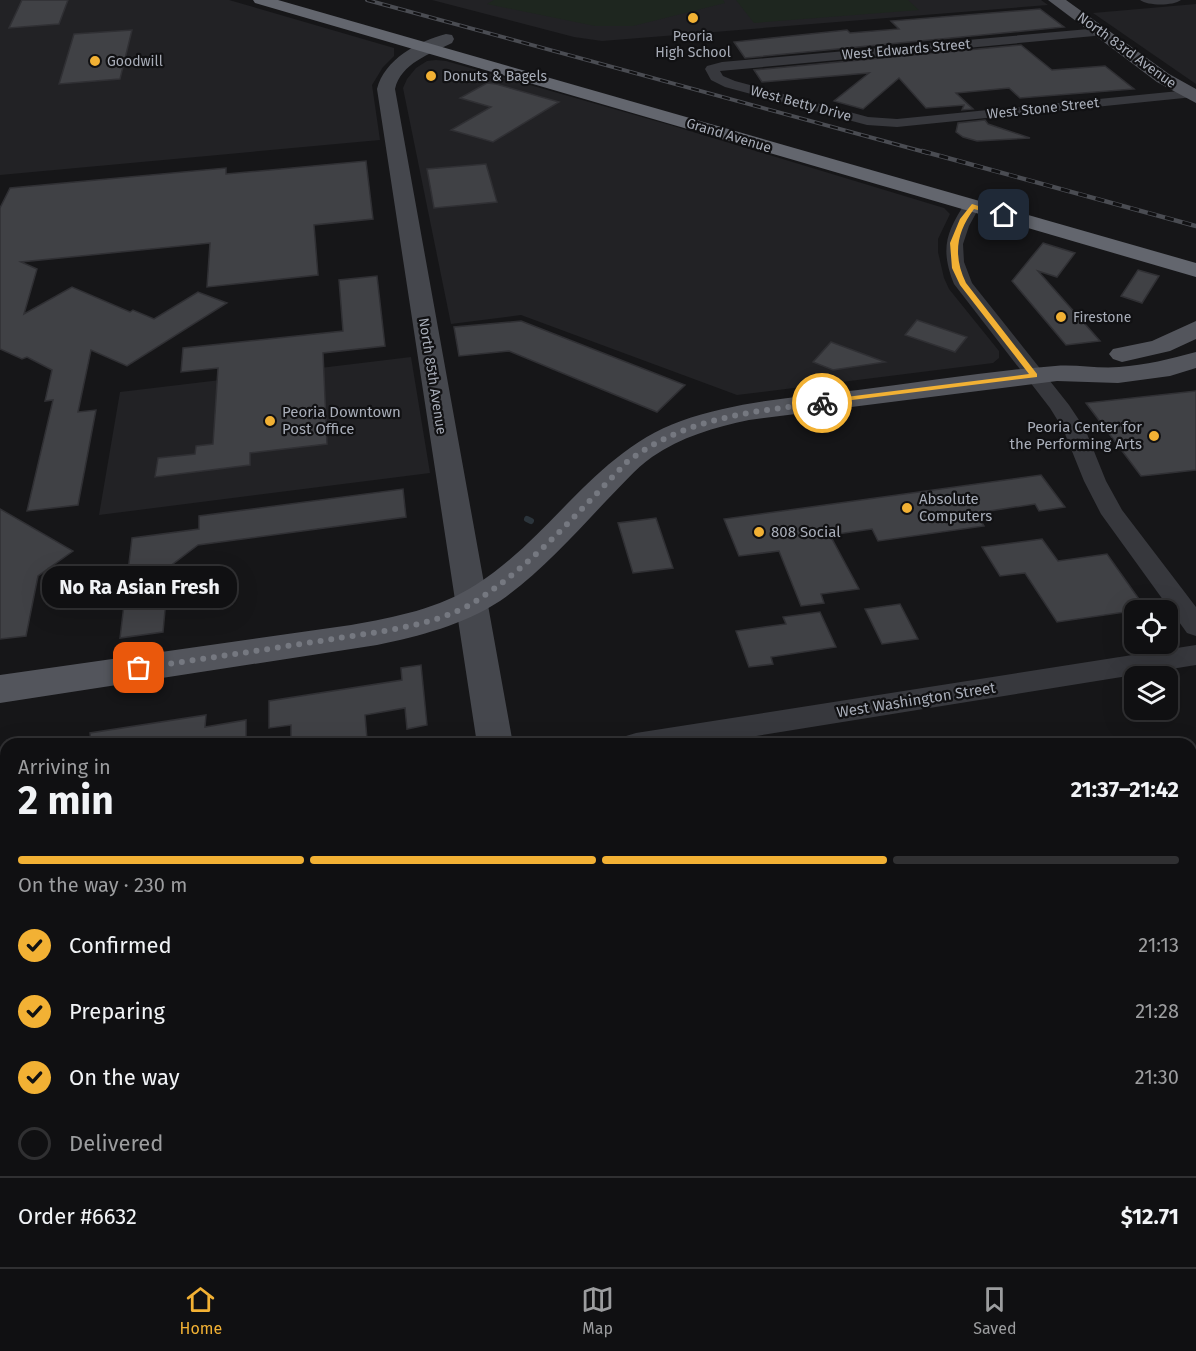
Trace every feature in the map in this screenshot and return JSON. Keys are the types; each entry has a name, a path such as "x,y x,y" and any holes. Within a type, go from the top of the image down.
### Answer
{"highway":[{"name":"Grand Avenue","path":"261,0 438,44"},
{"name":"Grand Avenue","path":"304,0 438,44 795,147 1196,255"},
{"name":"Grand Avenue","path":"795,147 972,206 1196,270"}],"main road":[{"name":"North 83rd Avenue","path":"1058,0 1193,96"},
{"path":"1045,374 1101,357 1162,346 1181,339 1196,328"},
{"path":"0,689 364,634 435,618 471,604 528,560 627,462 645,449 687,428 749,412 1045,374 1118,375 1170,368 1196,360"}],"street":[{"path":"1147,1 1175,0"},
{"name":"West Edwards Street","path":"712,69 734,65 1100,32"},
{"name":"North 85th Avenue","path":"438,44 395,70 389,77 386,89 494,738"},
{"name":"West Betty Drive","path":"712,69 719,80 730,84 867,121 897,123"},
{"name":"West Stone Street","path":"897,123 1193,96"},
{"path":"972,206 963,219 953,243 955,268 963,284 1045,374 1074,429 1095,481 1113,514 1196,626"},
{"name":"West Washington Street","path":"674,738 1196,655"}],"shaded area":[{"path":"0,0 229,0 394,48 394,56 383,67 372,85 380,140 0,175"},
{"name":"Peoria High School","path":"432,0 1041,0 1048,5 602,41 574,37"},
{"path":"494,0 723,0 725,3 633,26 595,26 487,4"},
{"path":"736,0 908,0 919,10 754,23"},
{"path":"1196,4 1196,84 1093,13"},
{"path":"436,60 670,125 944,208 950,214 938,239 938,252 944,278 949,289 999,351 999,358 993,363 737,395 521,315 451,324 403,88 416,68 427,61"},
{"path":"411,357 430,473 99,515 120,392"}],"building":[{"path":"22,0 68,0 59,24 9,28"},
{"path":"1040,9 1064,27 745,58 734,42 847,30 850,33 899,29 891,21"},
{"name":"Goodwill","path":"132,30 120,79 59,84 74,34"},
{"path":"1021,45 1052,70 1105,66 1134,89 1020,98 1009,88 956,93 973,109 962,110 964,105 926,108 899,78 863,109 834,101 869,73 762,82 754,70"},
{"path":"487,83 559,102 493,142 451,130 491,107 460,98"},
{"path":"985,120 988,124 1030,138 977,141 963,137 956,132 958,123"},
{"path":"366,161 373,219 314,225 318,275 207,287 210,243 21,262 37,269 24,314 72,287 130,312 133,310 154,319 198,292 227,303 127,366 91,350 78,412 96,410 78,505 27,511 53,400 45,401 52,370 27,357 22,359 0,349 0,208 10,188 226,168 226,174"},
{"path":"486,164 497,202 434,208 427,169"},
{"path":"1043,243 1075,253 1057,277 1038,271 1100,341 1066,345 1012,281"},
{"path":"1138,270 1159,276 1142,303 1121,296"},
{"path":"377,276 385,346 323,353 327,444 250,453 250,465 155,477 158,458 195,454 196,446 213,444 218,368 181,372 183,348 343,331 339,280"},
{"path":"917,320 967,337 955,352 905,335"},
{"path":"521,321 685,385 657,412 509,351 459,356 454,327"},
{"path":"831,342 885,362 833,370 813,362"},
{"name":"Peoria Center for the Performing Arts","path":"1196,391 1196,470 1151,475 1141,476 1086,403"},
{"path":"1041,475 1065,507 1039,511 1035,504 976,513 984,526 878,541 872,529 830,535 859,589 821,594 824,603 801,606 779,551 739,556 724,519"},
{"path":"403,489 406,517 198,545 169,567 163,632 120,638 132,538 199,529 199,516"},
{"path":"0,509 73,551 38,576 26,636 0,639"},
{"path":"656,518 673,568 633,573 618,523"},
{"path":"1042,539 1058,561 1107,554 1140,600 1124,600 1124,612 1057,622 1025,573 1000,576 982,547"},
{"path":"900,604 918,639 882,644 865,609"},
{"path":"820,612 836,647 771,657 773,664 749,667 736,631 786,624 783,617"},
{"path":"421,665 427,725 407,729 405,708 365,715 367,738 291,738 291,725 269,728 269,701 402,680 401,668"},
{"path":"206,715 205,727 246,720 246,738 90,738 90,733"}],"waterway":[{"path":"527,519 531,521"}],"railway":[{"path":"367,0 928,153"},
{"path":"922,151 1196,226"}],"way so far":[{"path":"139,668 364,634 435,618 471,604 502,582 565,525 627,462 664,438 687,428 738,414 822,403"}],"place":[{"name":"Peoria High School","path":"693,18"},
{"name":"Goodwill","path":"95,61"},
{"name":"Donuts & Bagels","path":"431,76"},
{"name":"Firestone","path":"1061,317"},
{"name":"Peoria Downtown Post Office","path":"270,421"},
{"name":"Peoria Center for the Performing Arts","path":"1154,436"},
{"name":"Absolute Computers","path":"907,508"},
{"name":"808 Social","path":"759,532"},
{"name":"No Ra Asian Fresh","path":"139,668"}],"route":[{"path":"822,403 1034,376 963,284 955,268 953,243 963,219 972,206 1004,215"}]}
